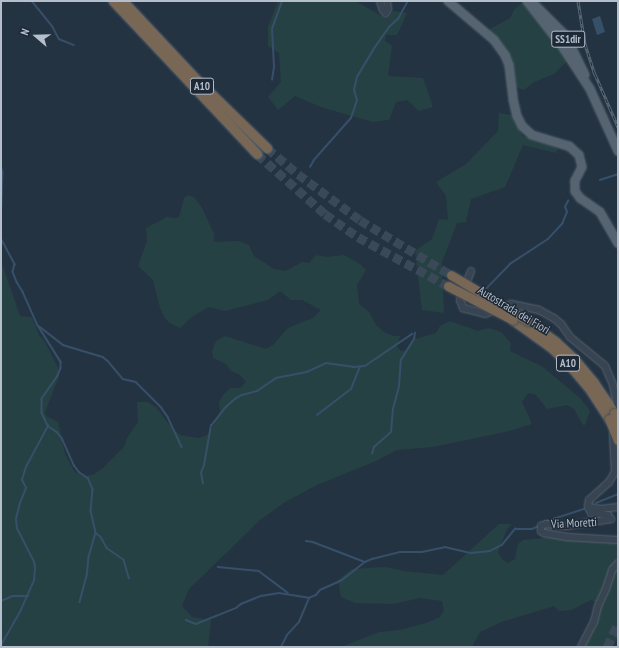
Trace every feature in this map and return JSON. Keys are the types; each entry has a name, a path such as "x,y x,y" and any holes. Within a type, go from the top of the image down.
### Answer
{"highway":[{"name":"A10","path":"113,1 138,23 267,148"},
{"name":"A10","path":"123,1 138,23 257,154"},
{"name":"Autostrada dei Fiori","path":"451,275 528,321 555,341 574,359 594,383 615,416 618,440"},
{"name":"Autostrada dei Fiori","path":"448,286 513,320 547,344 572,368 615,416"}],"main road":[{"path":"448,1 494,40 507,58 513,100 517,116 522,126 534,136 571,147 579,155 582,167 574,182 575,191 582,200 600,212 618,243"},
{"name":"SS1dir","path":"527,1 566,44"},
{"name":"SS1dir","path":"530,1 558,26 590,89 618,151"}],"street":[{"path":"380,1 383,10 386,13 388,11 387,1"},
{"path":"471,270 460,300 463,308 485,314 511,304 539,310 561,324 570,337 605,366 613,385 615,416 613,434 615,472 609,482 589,500 588,507 601,509 618,507"},
{"name":"Via Moretti","path":"588,507 591,513 608,515 611,519 578,525 559,526 546,524 541,526 541,531 544,533 566,537 618,540"},
{"path":"581,647 592,628 598,606 606,589 612,570 618,563"}],"green space":[{"path":"278,1 355,1 384,17 389,17 393,11 407,13 397,35 386,35 385,41 392,46 388,76 423,78 433,107 419,111 407,100 396,102 389,120 373,122 321,107 295,96 278,110 268,97 281,82 279,53 268,46 268,27"},
{"path":"523,2 568,60 554,74 534,82 524,90 516,87 513,62 509,54 488,30 510,18 514,10"},
{"path":"499,113 511,115 523,136 558,148 556,153 523,145 505,187 471,199 466,222 457,223 442,262 444,313 422,310 415,251 432,239 439,219 448,220 446,196 436,182 466,164 498,131"},
{"path":"189,195 195,198 202,208 214,234 214,242 238,241 249,245 254,256 274,269 286,271 302,262 309,263 316,255 327,257 344,255 360,264 366,270 357,285 359,304 369,312 376,325 384,332 394,336 400,336 396,345 401,351 406,350 411,341 436,333 440,326 450,321 478,331 489,328 501,332 511,343 510,351 543,367 580,398 590,411 585,425 583,425 574,409 567,405 547,409 536,395 528,393 522,402 532,424 509,431 433,447 397,450 376,461 317,485 285,502 260,520 189,589 182,606 192,617 211,620 208,647 1,647 1,261 20,316 32,317 39,335 45,342 58,368 59,377 45,412 46,416 58,422 65,454 75,472 83,476 93,475 103,468 124,447 127,438 138,422 137,402 148,402 156,407 167,422 180,435 198,438 207,435 217,420 220,411 219,402 224,394 230,388 240,388 246,382 240,375 231,371 226,364 213,358 212,351 216,341 225,336 266,349 273,345 288,328 313,318 321,310 302,300 291,300 280,291 268,300 225,311 209,307 193,316 180,328 170,323 165,318 160,308 153,280 138,266 147,241 146,228 167,217 179,217 184,198"},
{"path":"499,524 512,524 507,529 498,552 502,559 508,563 515,559 518,544 523,540 555,537 618,541 618,636 613,647 583,647 590,637 599,612 597,603 591,600 571,610 559,611 554,606 501,622 480,632 472,647 341,647 379,632 400,630 426,623 440,617 444,610 442,601 420,598 393,604 355,603 341,597 338,580 352,569 385,567 403,571 443,575"}],"water":[{"path":"600,16 605,32 597,35 592,19"}],"waterway":[{"path":"32,1 53,27 59,39 74,45"},
{"path":"272,80 274,67 272,29 282,1"},
{"path":"310,167 314,160 351,118 357,101 354,90 357,77 373,50 389,27 398,19 408,1"},
{"path":"1,165 3,173 1,225"},
{"path":"600,180 618,174"},
{"path":"485,290 510,264 548,239 562,224 567,212 565,207 568,201"},
{"path":"1,238 15,264 13,272 37,324 61,362 61,368 58,376 42,399 42,413 48,426 57,432 62,438 74,465 79,472 88,478 93,489 91,511 96,533 80,602"},
{"path":"39,326 63,345 103,357 123,379 136,382 161,407 168,417 182,447"},
{"path":"372,454 374,447 391,432 393,409 399,386 401,360 414,339 415,333"},
{"path":"203,484 201,473 204,465 211,426 226,407 235,399 242,395 257,391 276,378 307,372 326,363 353,367 365,366 412,334"},
{"path":"317,415 351,389 360,367"},
{"path":"1,645 20,612 34,580 34,562 17,529 16,519 26,488 22,480 26,467 48,426"},
{"path":"596,503 618,494"},
{"path":"544,522 584,509"},
{"path":"186,620 196,624 261,596 279,593 309,598 316,595 320,590 342,580 365,562 400,552 422,552 445,547 471,553 490,551 502,545 515,529 532,529 539,526"},
{"path":"96,533 101,537 107,548 124,560 129,578"},
{"path":"306,541 313,542 365,562"},
{"path":"218,567 259,571 288,593"},
{"path":"1,601 13,596 28,596"},
{"path":"281,647 287,635 299,622 309,598"}],"tunnel":[{"path":"267,148 298,174 360,220 451,275"},
{"path":"257,154 325,214 358,237 448,286"},
{"path":"607,647 618,623"}],"railway":[{"path":"578,1 585,44 595,74 618,127"}]}
